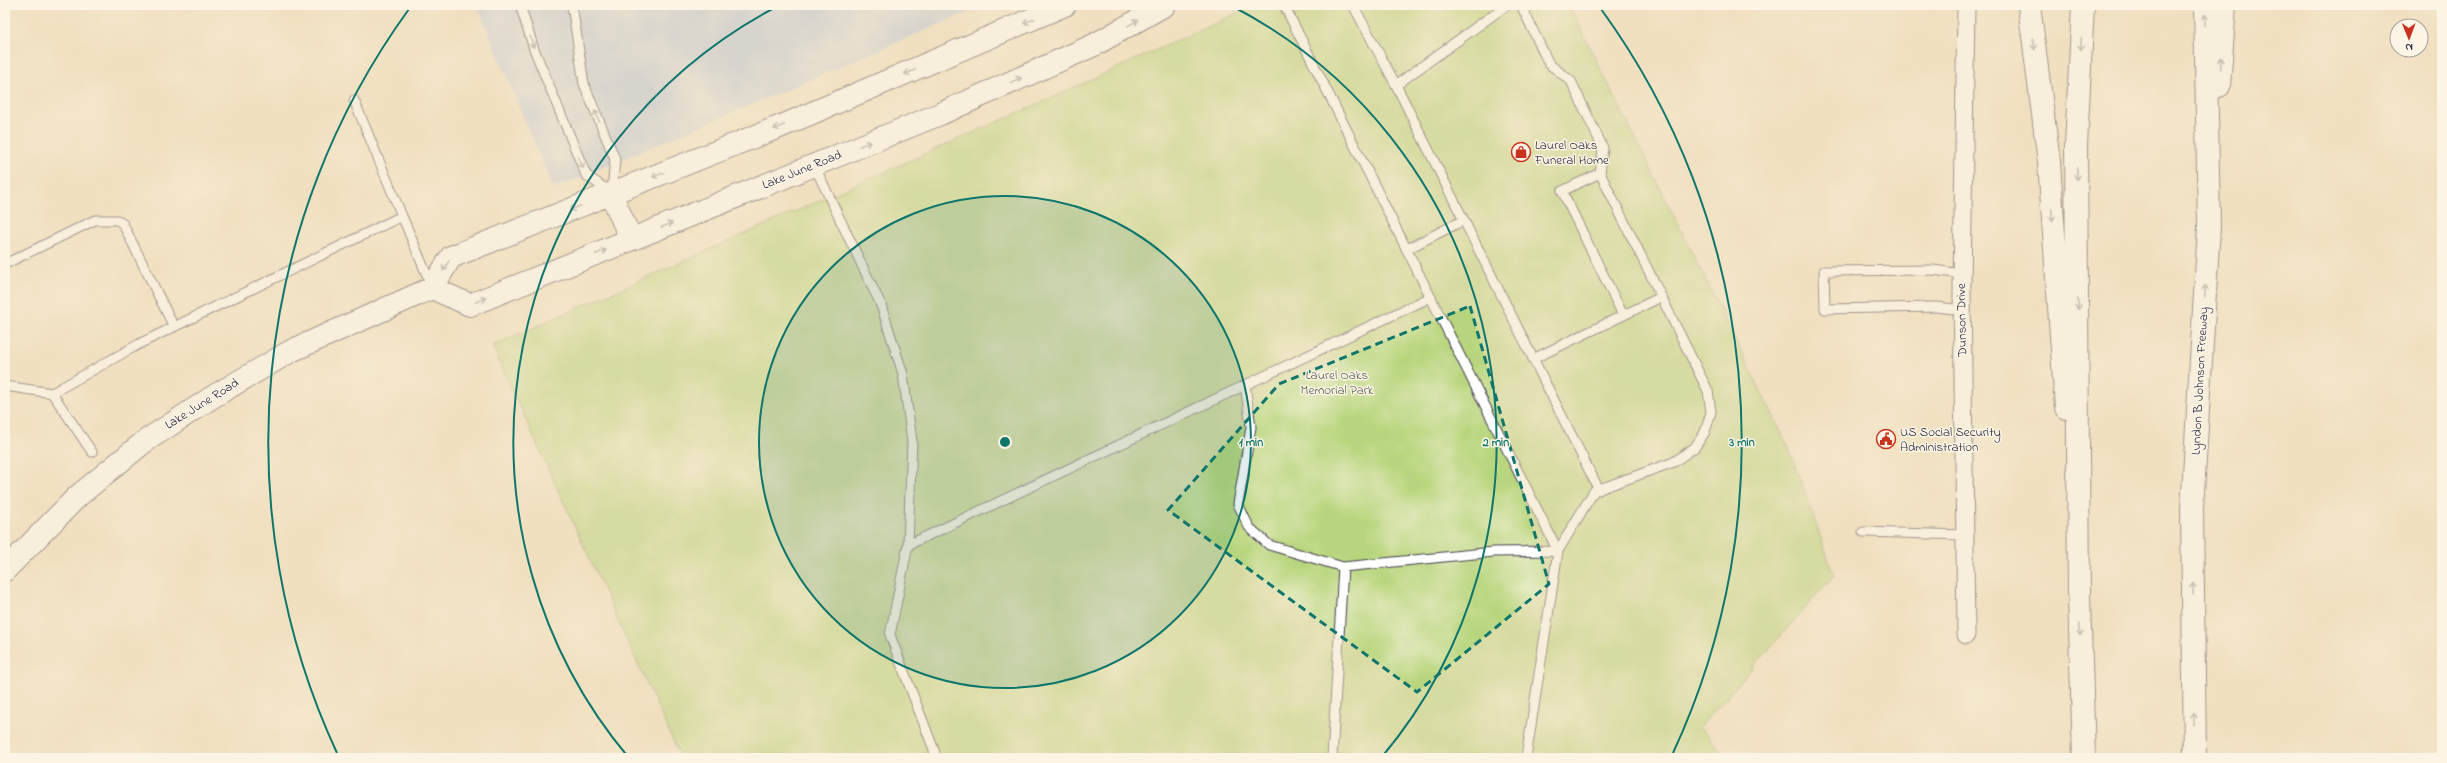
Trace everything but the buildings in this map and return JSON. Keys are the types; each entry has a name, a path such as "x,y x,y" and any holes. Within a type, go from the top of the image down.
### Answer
{"main road":[{"path":"432,288 452,257 790,123 1065,5"},
{"path":"2029,5 2049,162 2079,597"},
{"path":"2083,5 2076,146 2079,597 2084,758"},
{"name":"Lyndon B Johnson Freeway","path":"2195,758 2192,510 2209,227 2205,5"},
{"path":"2209,227 2225,5"},
{"name":"Lake June Road","path":"5,570 78,496 144,442 214,396 291,351 432,288 470,305 940,114 1094,45 1160,6"},
{"path":"612,194 631,240"}],"street":[{"name":"Dunson Drive","path":"1966,5 1962,274 1966,635"}],"lane":[{"path":"520,5 534,49 586,175 612,194"},
{"path":"572,5 584,84 615,159 612,194"},
{"path":"1284,5 1558,551"},
{"path":"1353,5 1396,85 1462,221 1599,490"},
{"path":"1396,85 1507,5"},
{"path":"1521,5 1549,64 1571,81 1603,148 1600,172 1708,391 1711,412 1705,432 1695,447 1674,462 1594,491 1558,551 1526,758"},
{"path":"354,100 432,288"},
{"path":"814,165 881,305 903,374 912,441 908,546 890,635 937,758"},
{"path":"1600,172 1562,191 1623,316"},
{"path":"5,386 52,393 174,328 402,216"},
{"path":"5,264 95,220 117,220 123,224 174,328"},
{"path":"1407,249 1462,221"},
{"path":"1962,274 1933,270 1824,271 1825,308 1936,307 1962,310"},
{"path":"908,546 1430,297"},
{"path":"1533,359 1661,297"},
{"path":"1245,385 1252,427 1238,504 1249,527 1268,545 1343,567 1494,552 1558,551"},
{"path":"52,393 92,452"},
{"path":"1863,532 1965,535"},
{"path":"1332,758 1343,567"}],"highlighted area":[{"path":"1470,306 1549,584 1417,692 1168,510 1279,384"}],"shaded area":[{"path":"477,5 985,5 553,189"}],"green space":[{"name":"Laurel Oaks Memorial Park","path":"1255,5 1569,5 1788,446 1834,575 1700,727 1727,758 681,758 492,346 1058,95"}],"place":[{"name":"Laurel Oaks Funeral Home","path":"1521,152"},
{"name":"US Social Security Administration","path":"1886,439"}]}
